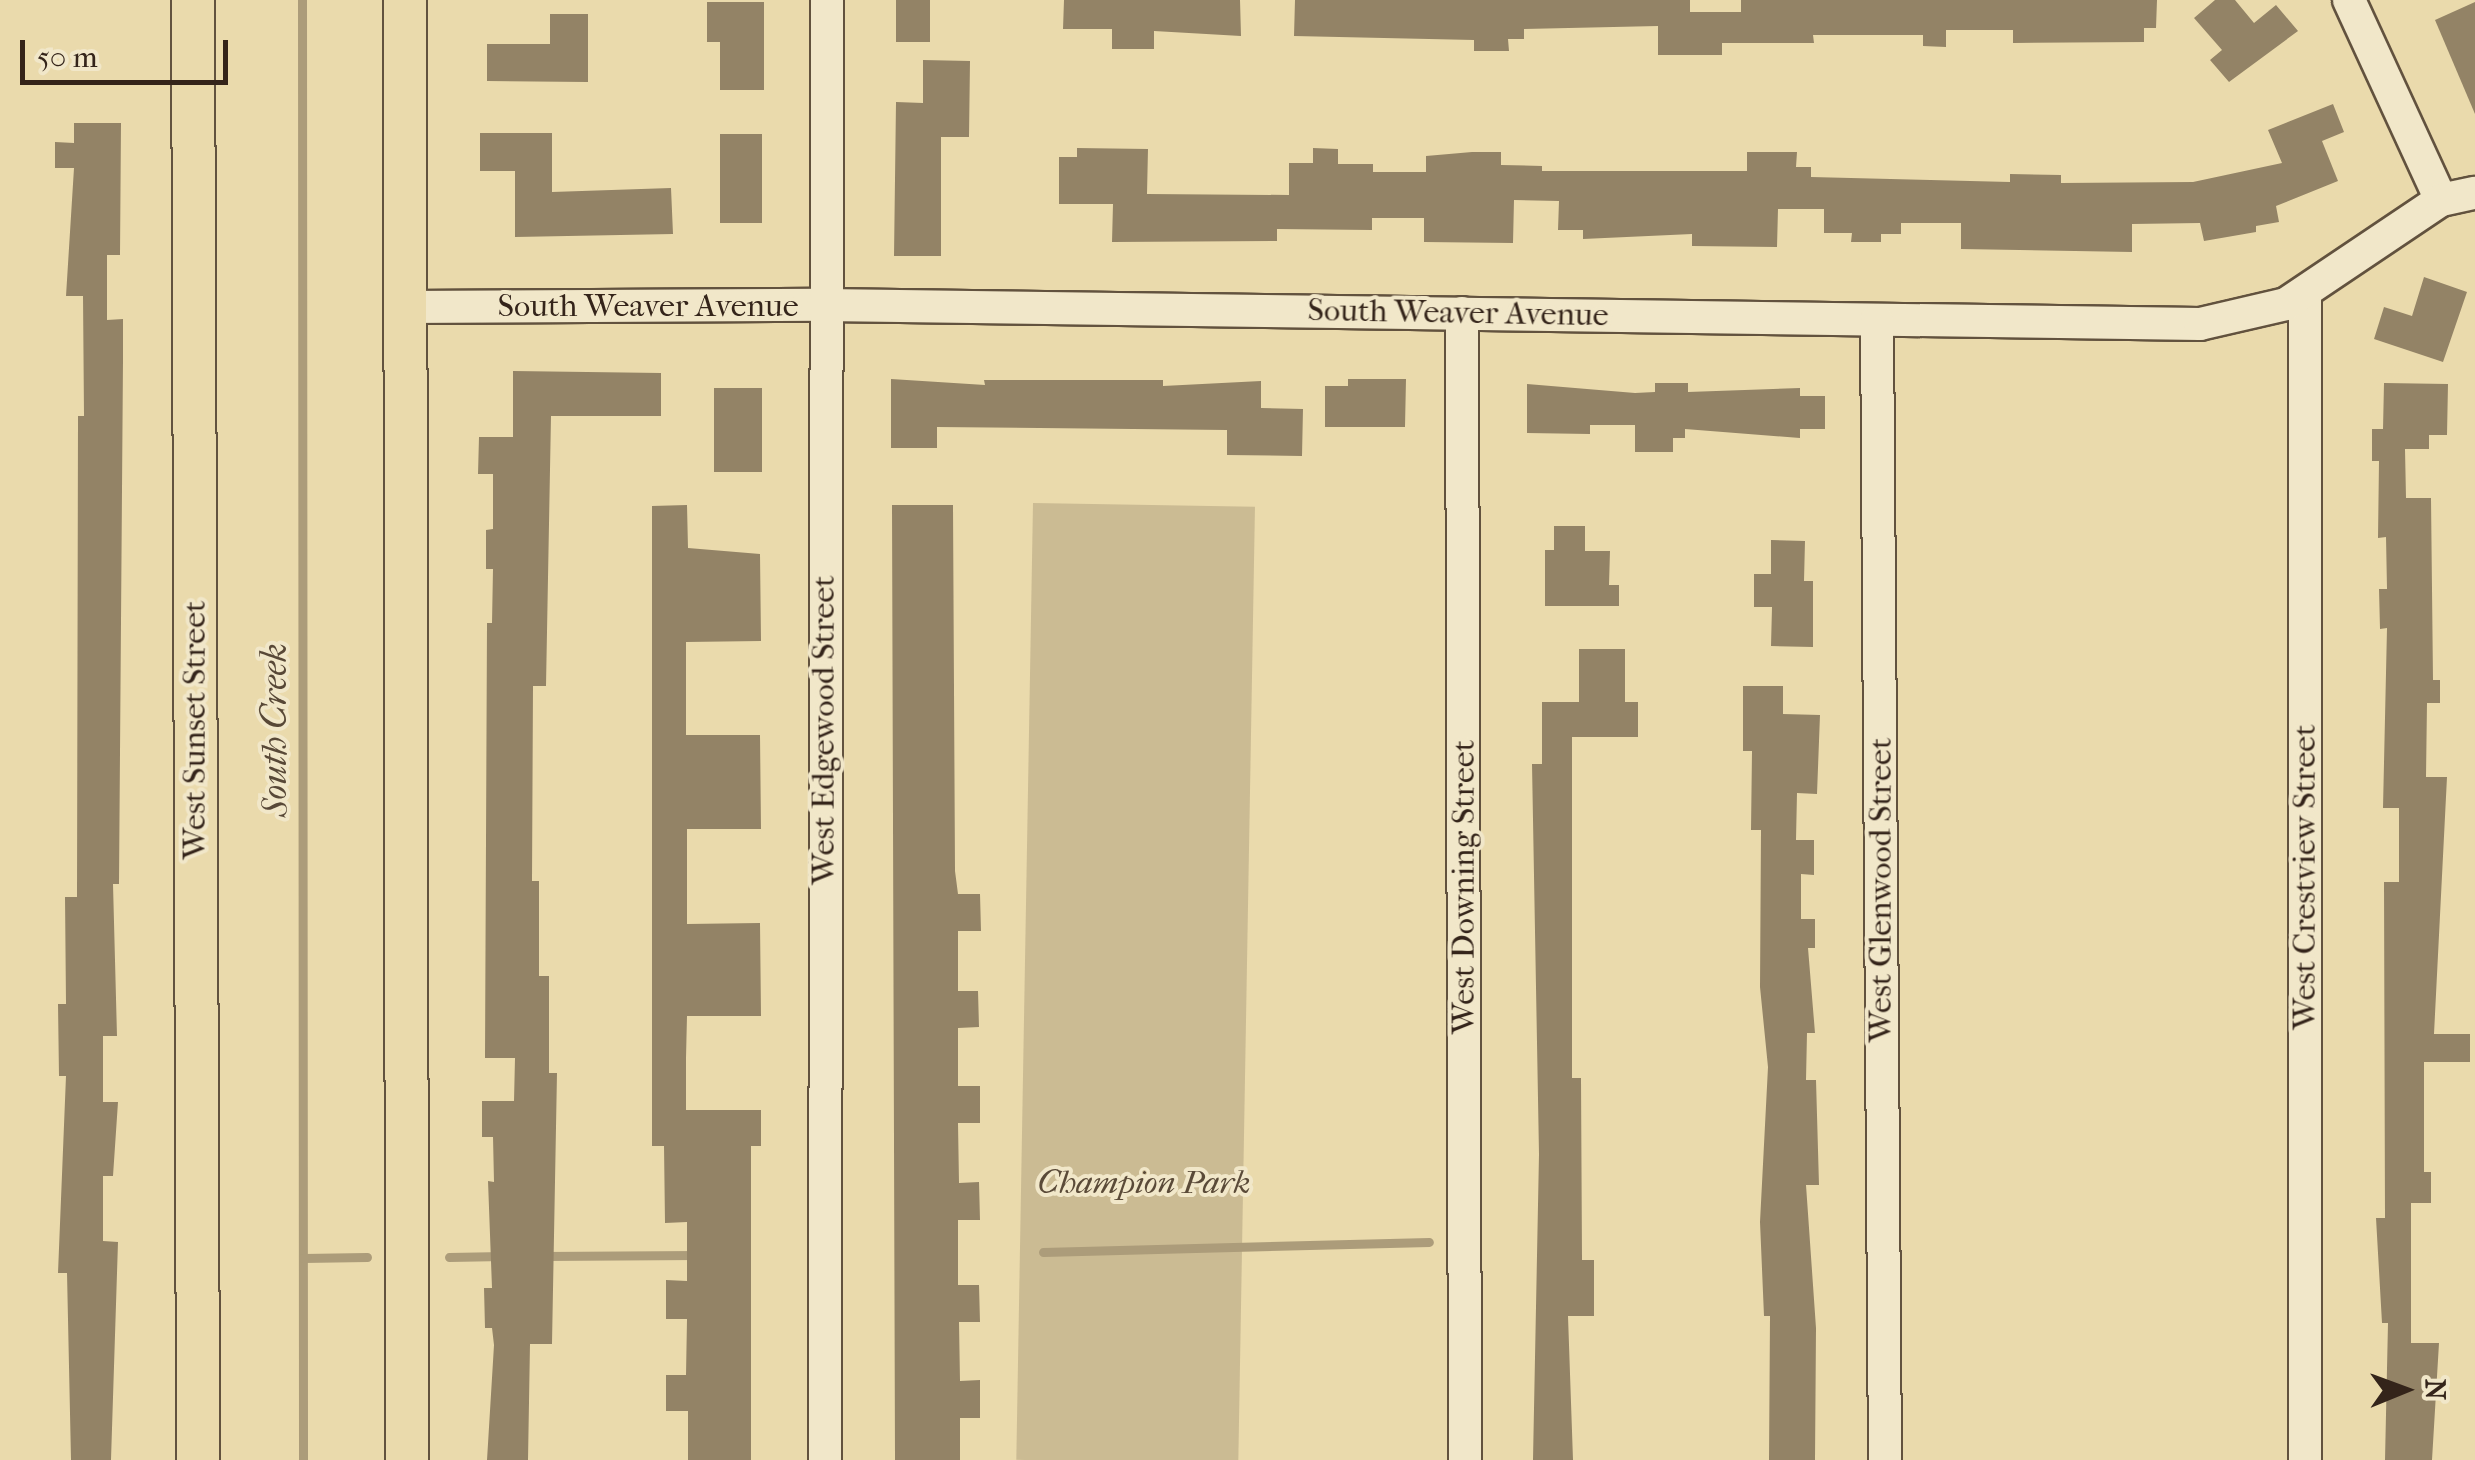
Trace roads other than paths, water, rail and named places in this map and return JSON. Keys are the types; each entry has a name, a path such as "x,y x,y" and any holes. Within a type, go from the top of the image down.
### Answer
{"main road":[{"name":"West Sunset Street","path":"193,0 198,1460"},
{"path":"405,0 407,1460"}],"street":[{"name":"West Edgewood Street","path":"825,1460 826,0"},
{"path":"2349,0 2442,200"},
{"name":"South Weaver Avenue","path":"406,308 823,306 2200,324 2266,312 2305,294 2442,200 2475,193"},
{"name":"West Crestview Street","path":"2305,294 2305,1460"},
{"name":"West Downing Street","path":"1462,313 1465,1460"},
{"name":"West Glenwood Street","path":"1877,320 1885,1460"}],"waterway":[{"name":"South Creek","path":"302,0 303,1460"},
{"path":"1043,1252 1429,1242"},
{"path":"543,1256 698,1255"},
{"path":"449,1257 503,1256"},
{"path":"303,1258 367,1257"}],"park label":[{"name":"Champion Park","path":"1144,1183"}]}
